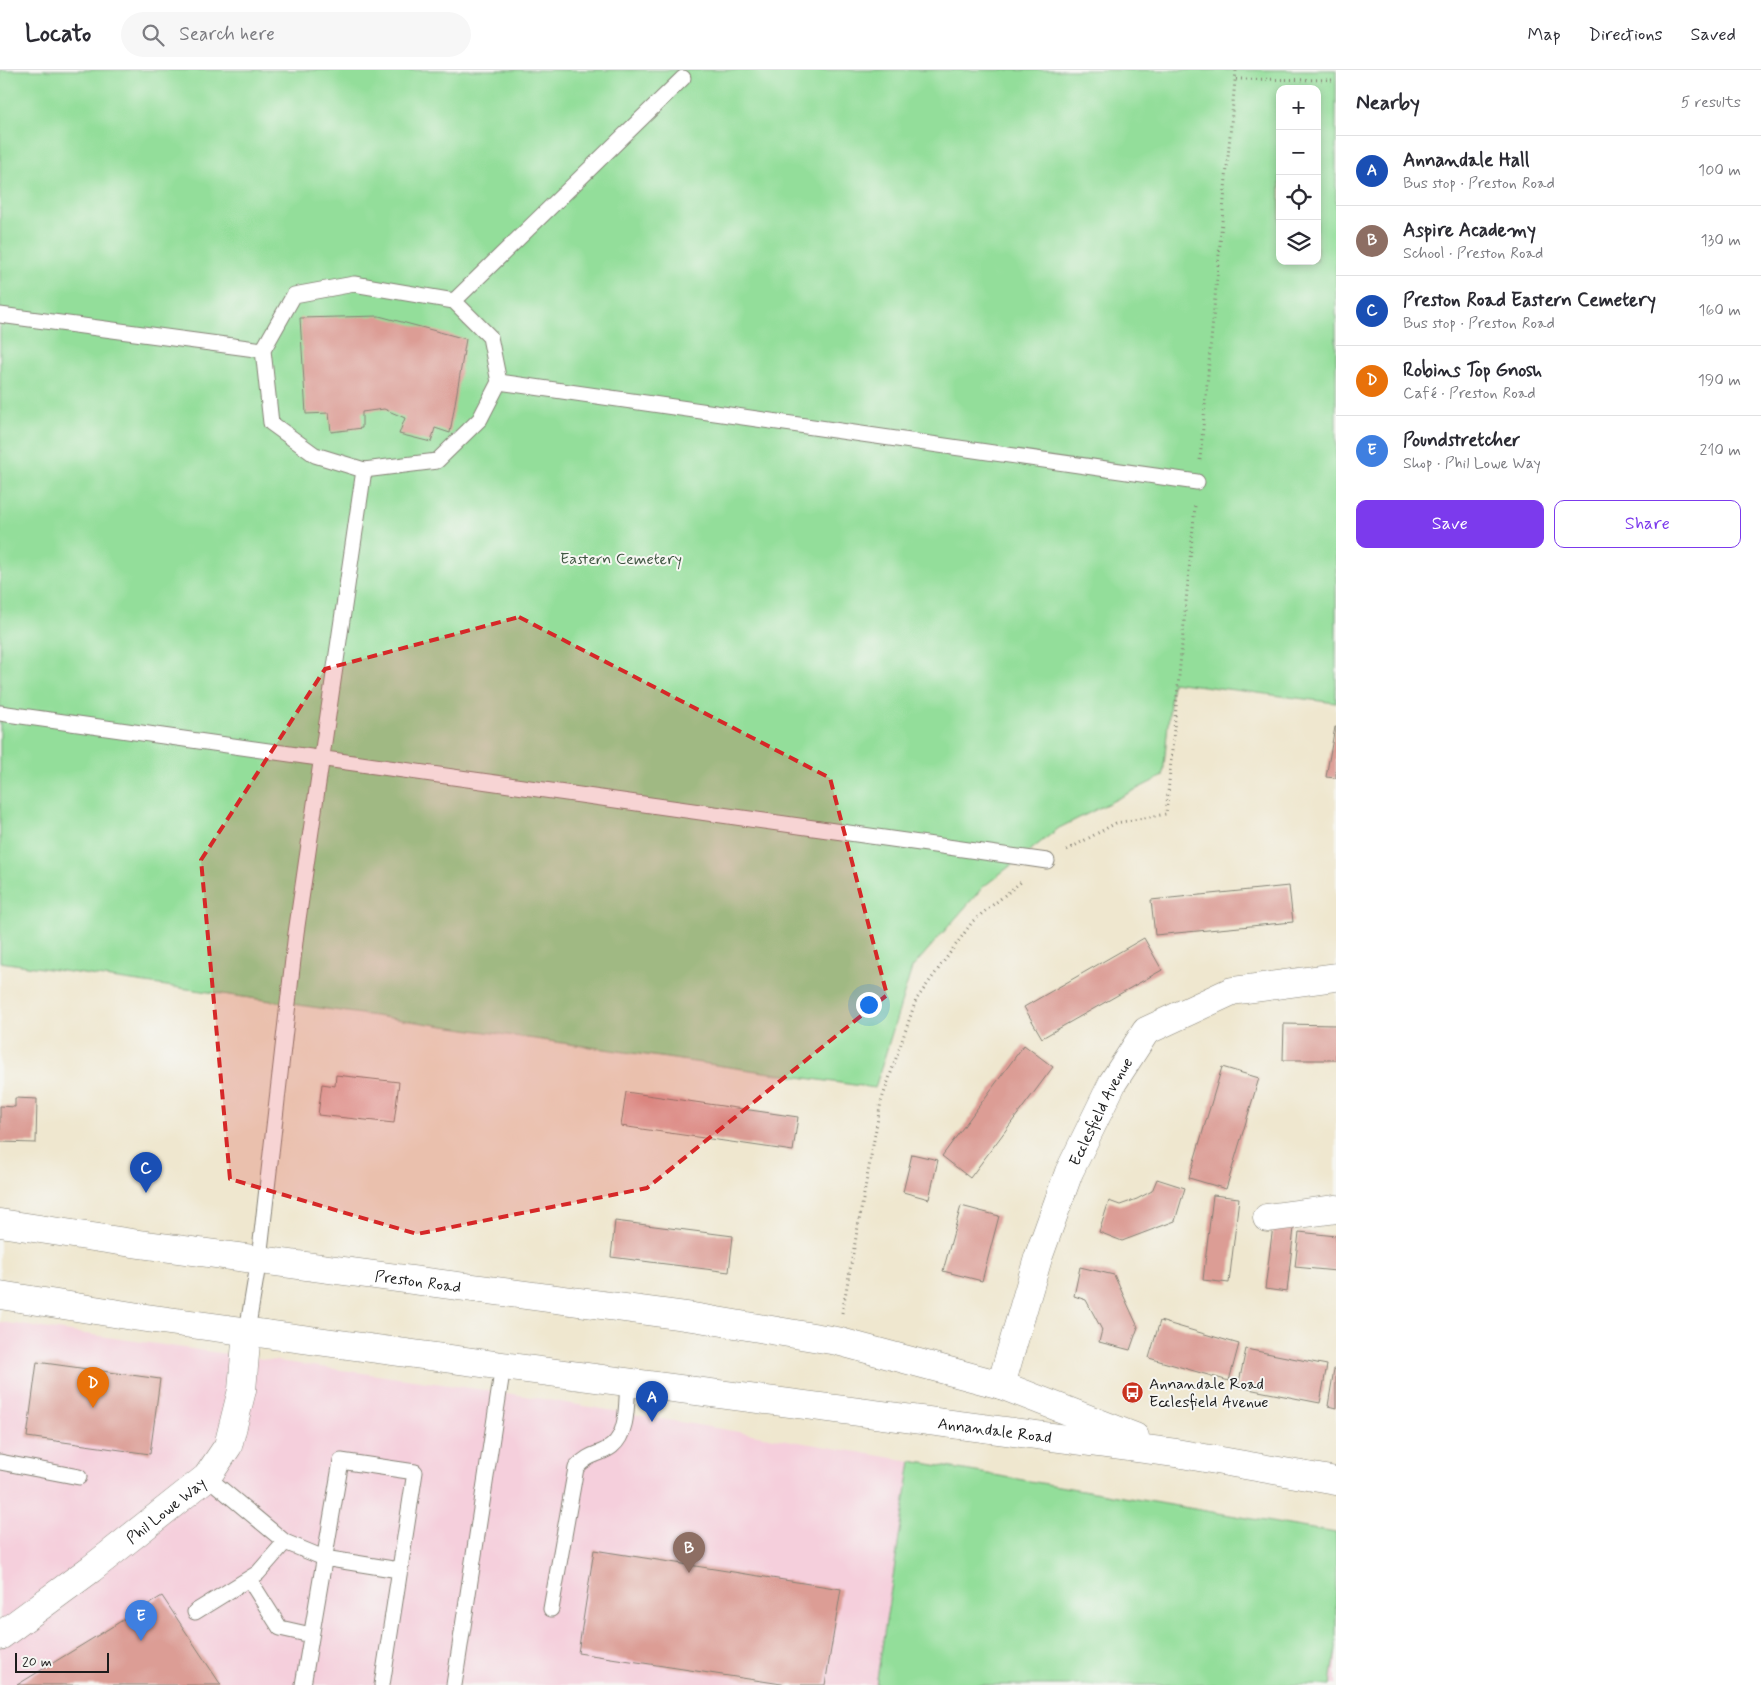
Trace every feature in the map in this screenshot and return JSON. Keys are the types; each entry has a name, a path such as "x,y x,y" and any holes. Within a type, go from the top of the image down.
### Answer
{"street":[{"name":"Ecclesfield Avenue","path":"1001,1385 1038,1258 1069,1172 1113,1082 1146,1031 1232,991 1336,977"},
{"path":"1266,1218 1336,1209"},
{"name":"Preston Road","path":"0,1223 693,1317 837,1341"},
{"path":"0,1295 247,1332 628,1382"},
{"name":"Phil Lowe Way","path":"0,1636 91,1569 207,1477 228,1446 242,1390 247,1332"},
{"name":"Annandale Road","path":"837,1341 1001,1385 1176,1453"},
{"name":"Annandale Road","path":"628,1382 1176,1453 1336,1481"}],"lane":[{"path":"454,301 684,78"},
{"path":"354,284 454,301 490,336 499,382 480,419 437,461 364,470 315,455 271,423 263,350 294,295 354,284"},
{"path":"0,315 263,350"},
{"path":"499,382 1198,482"},
{"path":"247,1332 259,1259 296,933 364,470"},
{"path":"0,713 322,757 1047,861"},
{"path":"454,1685 503,1366"},
{"path":"552,1609 576,1468 584,1459 612,1446 624,1429 628,1382"},
{"path":"303,1685 341,1461 414,1472 382,1685"},
{"path":"0,1462 79,1477"},
{"path":"207,1477 285,1542 324,1558 399,1570"},
{"path":"195,1612 258,1572 285,1542"},
{"path":"249,1579 280,1628 311,1635"}],"path":[{"path":"837,1341 881,1102 916,1000 974,920 1047,861 1116,823 1166,814 1236,70"},
{"path":"1236,79 1336,80"}],"highlighted area":[{"path":"519,617 830,778 887,995 647,1188 417,1234 230,1179 201,860 325,669"}],"shaded area":[{"path":"0,1322 513,1394 911,1461 876,1685 0,1685"},
{"path":"1336,1648 1336,1685 1331,1685"}],"green space":[{"name":"Eastern Cemetery","path":"0,70 1336,70 1336,703 1172,682 1163,776 1059,828 983,887 912,968 875,1088 0,962"},
{"path":"911,1461 1336,1533 1336,1648 1331,1685 876,1685"}],"building":[{"path":"379,316 466,339 450,433 435,428 431,442 399,434 405,418 384,409 362,412 362,428 331,432 329,413 306,414 300,318"},
{"path":"1336,727 1336,778 1326,777"},
{"path":"1289,886 1293,922 1155,935 1151,900"},
{"path":"1144,938 1162,970 1042,1038 1024,1007"},
{"path":"1284,1024 1336,1025 1336,1060 1283,1060"},
{"path":"1024,1045 1053,1067 970,1178 942,1156"},
{"path":"1222,1067 1259,1078 1226,1189 1189,1178"},
{"path":"336,1075 399,1082 394,1123 318,1115 322,1084 335,1086"},
{"path":"626,1092 798,1117 793,1151 621,1126"},
{"path":"15,1098 37,1099 36,1143 0,1142 0,1106 15,1107"},
{"path":"912,1154 938,1160 929,1199 903,1192"},
{"path":"1157,1179 1185,1188 1175,1221 1122,1241 1099,1232 1109,1201 1120,1205 1137,1199 1152,1191"},
{"path":"1213,1195 1239,1198 1229,1283 1203,1280"},
{"path":"961,1206 999,1216 982,1281 943,1271"},
{"path":"615,1221 733,1236 729,1272 611,1257"},
{"path":"1273,1226 1294,1228 1287,1292 1265,1289"},
{"path":"1299,1232 1336,1236 1336,1271 1295,1267"},
{"path":"1080,1267 1114,1275 1138,1327 1130,1350 1099,1342 1102,1330 1086,1300 1074,1296"},
{"path":"1160,1321 1239,1344 1229,1381 1149,1358"},
{"path":"1246,1349 1327,1365 1320,1403 1238,1387"},
{"path":"37,1362 160,1379 150,1454 27,1437"},
{"path":"1334,1369 1336,1369 1336,1408 1328,1406"},
{"path":"594,1550 841,1589 825,1685 788,1685 578,1653"},
{"path":"162,1596 221,1685 17,1685"}],"place":[{"name":"Preston Road Eastern Cemetery","path":"146,1193"},
{"name":"Annandale Road Ecclesfield Avenue","path":"1133,1392"},
{"name":"Robins Top Gnosh","path":"93,1408"},
{"name":"Annandale Hall","path":"652,1422"},
{"name":"Aspire Academy","path":"689,1573"},
{"name":"Poundstretcher","path":"141,1641"}]}
